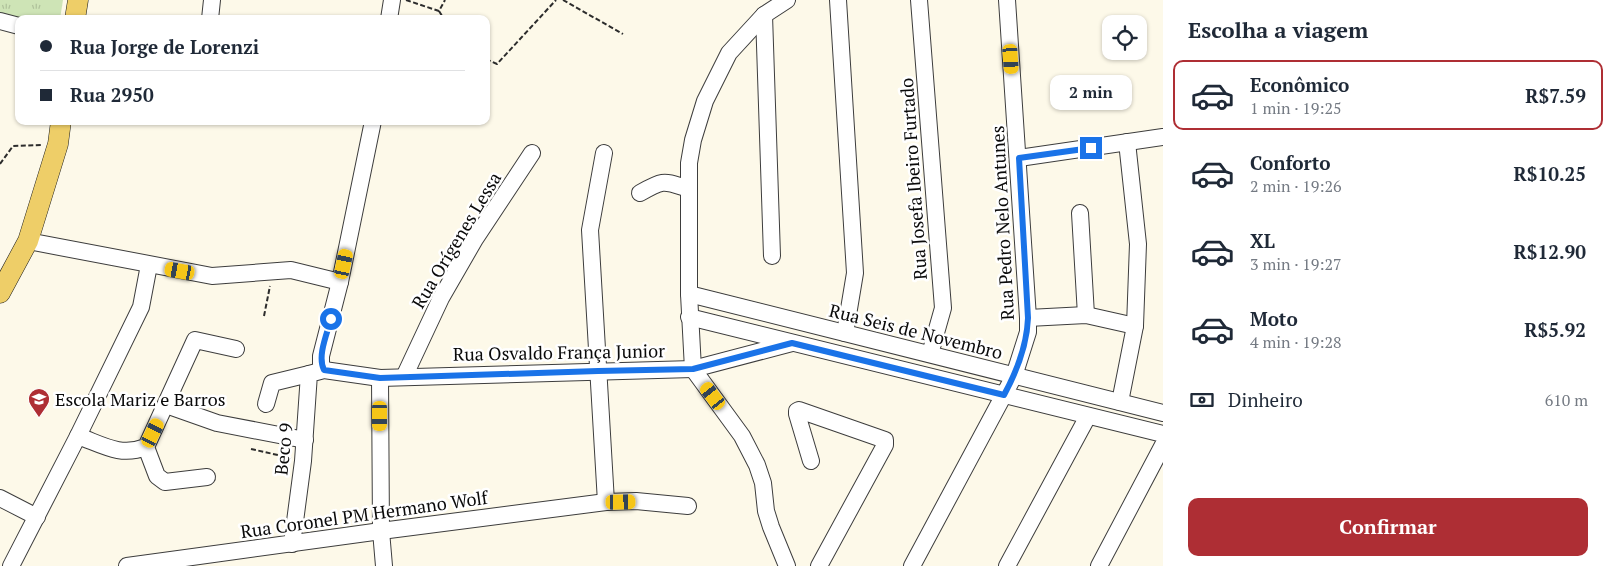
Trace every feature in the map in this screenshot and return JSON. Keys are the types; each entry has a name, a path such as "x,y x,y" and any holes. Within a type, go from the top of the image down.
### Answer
{"main road":[{"path":"76,15 78,0"},
{"path":"0,293 28,241 58,144 60,125"}],"street":[{"path":"210,15 212,0"},
{"path":"390,15 392,0"},
{"path":"787,0 764,15 729,52 704,100 689,163 689,317 693,369 742,436 757,465 763,484 770,527 787,566"},
{"path":"838,0 855,273 845,333"},
{"name":"Rua Josefa Ibeiro Furtado","path":"919,0 943,308 930,354"},
{"name":"Rua Pedro Nelo Antunes","path":"912,566 1014,376 1028,332 1019,158 1007,0"},
{"path":"764,15 772,256"},
{"path":"0,21 15,25"},
{"name":"Beco 9","path":"292,544 305,440 317,372 321,364 321,356 340,282 372,125"},
{"path":"1019,158 1163,137"},
{"path":"1120,402 1135,326 1138,244 1127,142"},
{"name":"Rua Orígenes Lessa","path":"404,377 441,298 475,239 532,153"},
{"path":"604,153 590,230 606,502"},
{"path":"640,193 657,184 666,182 689,189"},
{"path":"1080,213 1086,315"},
{"path":"28,241 212,276 291,270 340,282"},
{"path":"11,566 78,436 141,307 149,265"},
{"name":"Rua Seis de Novembro","path":"689,294 1163,413"},
{"path":"1028,318 1086,315 1135,326"},
{"path":"689,317 1163,434"},
{"path":"78,436 122,452 135,451 146,447 195,340 236,349"},
{"name":"Rua Osvaldo França Junior","path":"317,372 380,378 693,369 792,343"},
{"path":"266,404 272,383 317,372"},
{"path":"380,378 381,531 384,566"},
{"path":"166,404 217,423 305,440"},
{"path":"811,461 797,414 799,410 884,440 885,445 819,566"},
{"path":"1007,566 1088,416"},
{"path":"1099,566 1163,445"},
{"path":"146,447 157,476 165,482 207,477"},
{"path":"0,498 37,517"},
{"name":"Rua Coronel PM Hermano Wolf","path":"127,566 156,564 381,531 606,502 688,506"}],"path":[{"path":"406,0 439,11 442,15"},
{"path":"439,11 445,0"},
{"path":"490,61 497,64 556,0"},
{"path":"563,0 623,34"},
{"path":"0,164 13,146 58,144"},
{"path":"264,316 273,271"},
{"path":"252,449 303,460"}],"green space":[{"path":"0,0 63,0 61,15 15,15 15,18 0,14"}],"place":[{"name":"Escola Mariz e Barros","path":"39,418"}],"route":[{"path":"331,319 321,356 321,364 324,370 380,378 693,369 792,343 1004,395 1014,376 1028,332 1019,158 1091,148"}]}
